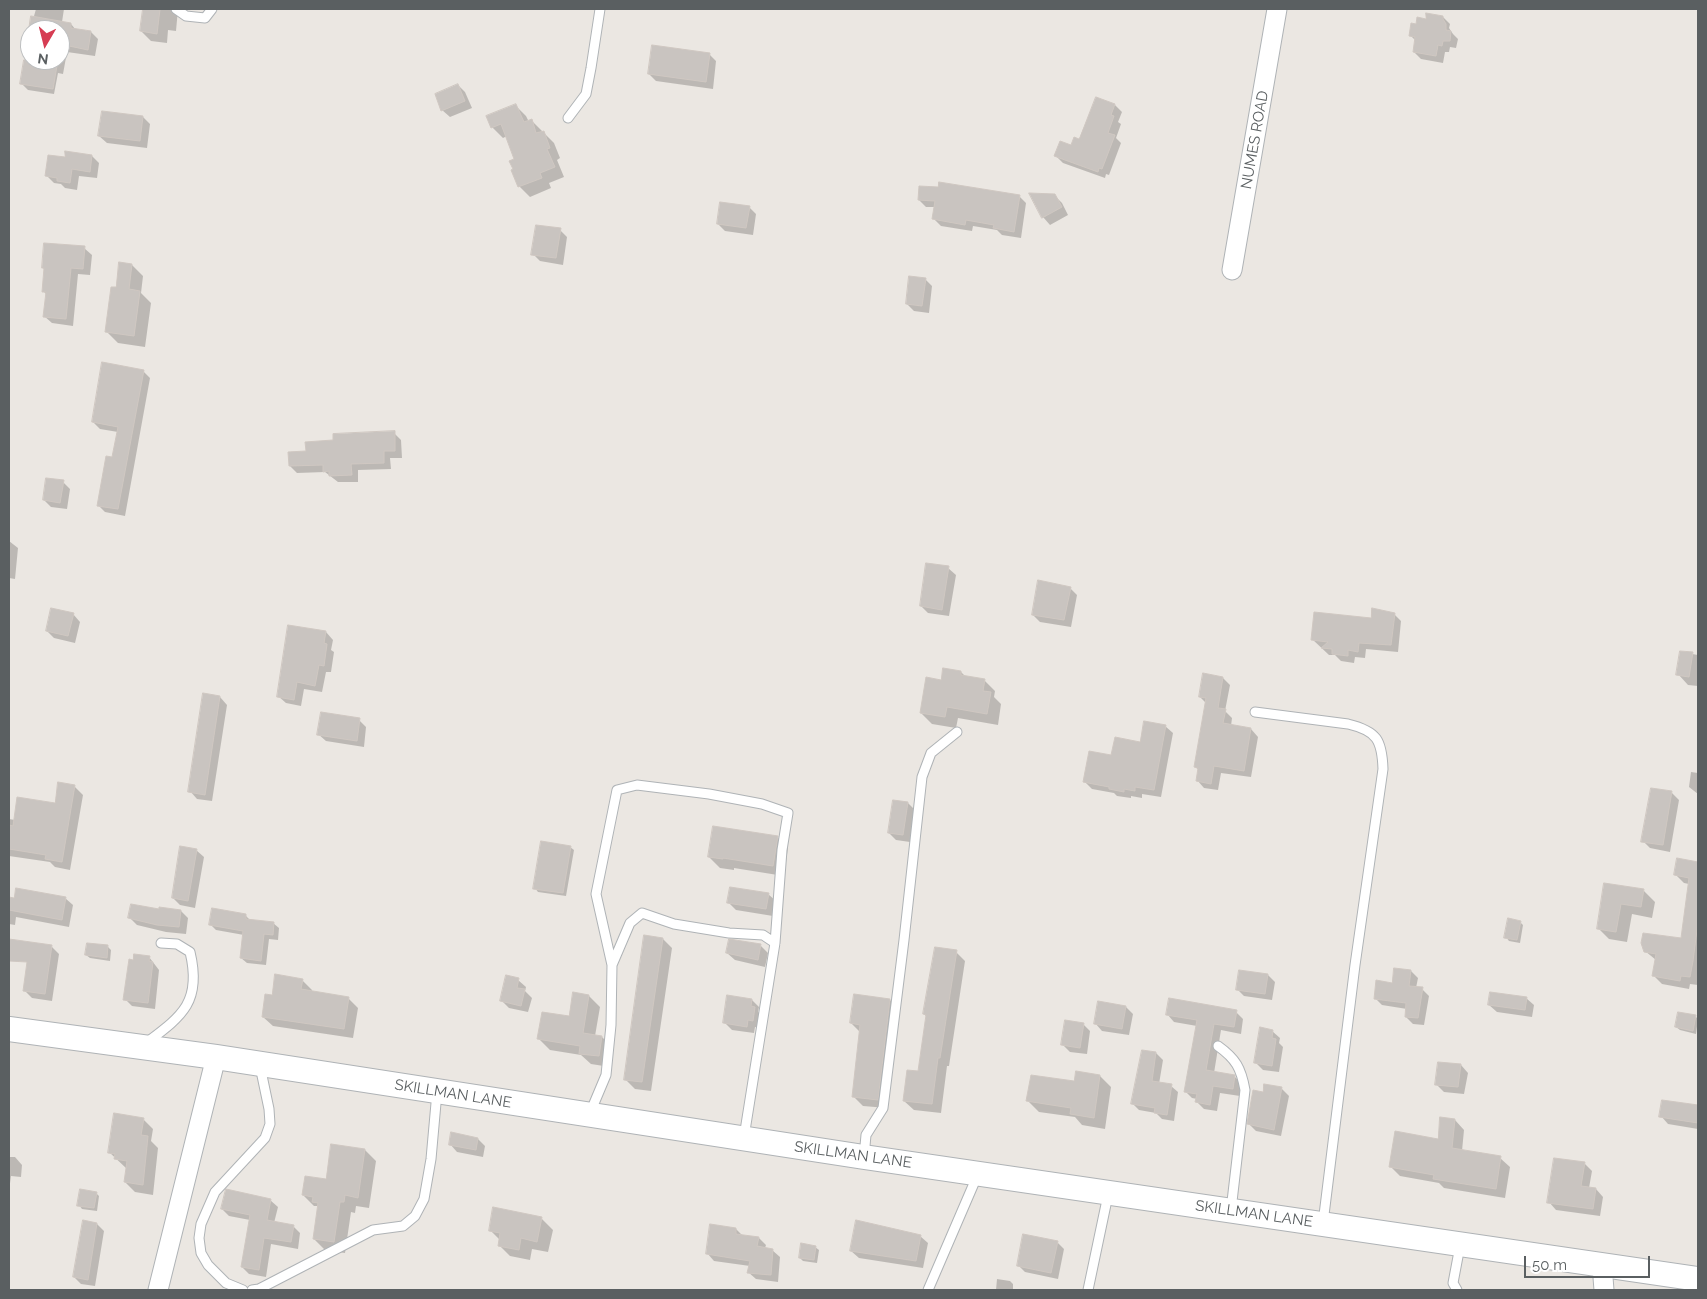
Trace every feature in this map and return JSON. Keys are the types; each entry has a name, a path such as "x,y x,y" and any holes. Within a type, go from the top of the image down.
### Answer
{"street":[{"name":"NUMES ROAD","path":"1232,270 1277,9"},
{"name":"SKILLMAN LANE","path":"9,1029 216,1057 589,1116 1698,1279"},
{"path":"158,1290 216,1057"},
{"path":"1602,1265 1604,1290"}],"lane":[{"path":"176,9 186,16 205,18 212,9"},
{"path":"568,118 586,94 600,9"},
{"path":"1255,712 1348,724 1363,728 1376,736 1381,745 1383,759 1322,1224"},
{"path":"864,1157 866,1135 883,1108 922,777 931,753 957,732"},
{"path":"589,1116 606,1075 611,1025 612,965 596,894 617,790 637,785 709,794 753,802 788,813 782,850 774,944 743,1138"},
{"path":"612,965 630,922 642,913 674,924 729,933 763,935 774,944"},
{"path":"141,1047 174,1022 189,1003 194,971 190,952 178,944 161,943"},
{"path":"1218,1046 1229,1054 1242,1071 1245,1090 1231,1211"},
{"path":"243,1290 226,1283 208,1265 201,1253 199,1238 201,1224 214,1192 265,1138 268,1131 270,1124 269,1109 259,1064"},
{"path":"252,1290 259,1289 373,1230 403,1226 415,1216 424,1200 431,1159 437,1092"},
{"path":"928,1290 978,1174"},
{"path":"1088,1290 1109,1192"},
{"path":"1457,1290 1453,1282 1460,1244"}],"building":[{"path":"143,9 160,9 157,34 140,31"},
{"path":"1426,13 1443,16 1446,30 1451,31 1450,41 1443,41 1442,46 1438,45 1436,56 1413,52 1415,37 1409,36 1411,23 1416,24 1417,17 1426,19"},
{"path":"31,16 54,20 30,20"},
{"path":"70,23 71,28 91,31 88,50 70,46"},
{"path":"652,45 710,53 706,82 648,74"},
{"path":"22,70 56,70 53,89 20,84"},
{"path":"458,84 465,101 441,111 435,94"},
{"path":"1096,97 1115,104 1111,115 1114,116 1108,133 1115,135 1102,169 1099,168 1098,172 1054,156 1060,141 1071,145 1074,137 1079,139"},
{"path":"516,104 524,122 532,119 536,133 544,131 550,148 547,149 555,167 540,173 542,178 518,187 509,161 514,159 501,124 491,128 486,116"},
{"path":"102,111 143,116 140,141 98,136"},
{"path":"65,151 92,155 90,172 72,169 70,183 57,181 57,178 45,176 48,155 65,157"},
{"path":"939,182 1020,195 1014,232 993,228 994,225 966,220 965,225 932,219 935,201 918,200 919,186 938,187"},
{"path":"1029,193 1055,194 1062,207 1042,218"},
{"path":"720,202 750,206 746,228 717,224"},
{"path":"536,225 561,228 556,258 531,255"},
{"path":"44,243 85,246 83,269 71,268 66,319 43,317 46,292 42,292"},
{"path":"119,262 132,264 129,289 140,291 134,336 105,332 111,287 116,287"},
{"path":"909,276 926,278 922,306 906,304"},
{"path":"102,362 144,370 118,509 97,506 106,456 112,457 118,427 92,422"},
{"path":"395,431 395,451 384,451 384,463 351,464 352,475 329,476 329,471 323,472 323,465 289,466 288,452 306,451 305,442 333,440 333,434"},
{"path":"46,478 64,480 60,503 43,500"},
{"path":"926,563 949,566 942,610 920,606"},
{"path":"1038,580 1071,587 1064,620 1032,615"},
{"path":"51,608 74,613 68,636 46,631"},
{"path":"1372,608 1395,613 1391,645 1359,643 1358,652 1348,650 1348,656 1332,654 1332,649 1321,648 1328,642 1311,640 1314,612 1371,618"},
{"path":"288,625 326,631 324,643 327,644 324,666 319,665 315,686 297,682 294,700 277,697"},
{"path":"1680,651 1693,652 1689,677 1676,675"},
{"path":"943,668 961,671 961,675 985,679 983,691 991,692 987,714 947,707 945,717 920,713 926,677 941,680"},
{"path":"1203,673 1223,677 1218,708 1226,709 1223,723 1251,728 1244,771 1214,766 1211,784 1196,781 1198,768 1194,767 1206,698 1199,697"},
{"path":"203,693 220,696 205,795 188,792"},
{"path":"321,712 360,718 357,741 317,735"},
{"path":"1144,721 1166,725 1154,790 1135,787 1135,791 1124,789 1124,792 1083,782 1089,751 1111,755 1115,737 1140,742"},
{"path":"58,782 75,785 62,862 45,859 46,855 9,849 9,825 13,826 17,797 55,803"},
{"path":"1651,788 1672,791 1663,845 1641,842"},
{"path":"893,800 908,802 903,835 888,833"},
{"path":"713,826 778,836 773,866 708,857"},
{"path":"541,841 571,846 563,893 533,889"},
{"path":"180,846 197,849 188,901 172,898"},
{"path":"1677,858 1698,862 1698,922 1693,961 1690,977 1681,976 1680,981 1652,976 1656,954 1644,952 1641,943 1643,933 1681,938 1689,878 1674,875"},
{"path":"1604,883 1644,889 1641,907 1621,904 1616,932 1597,929"},
{"path":"730,887 769,893 766,909 727,903"},
{"path":"16,888 66,897 62,920 9,910 9,897 14,898"},
{"path":"131,904 159,909 159,907 181,910 179,927 157,925 128,918"},
{"path":"212,908 246,914 246,919 274,922 273,935 264,934 261,961 240,958 243,931 209,925"},
{"path":"1508,918 1521,921 1517,940 1504,938"},
{"path":"644,935 663,938 642,1082 624,1080"},
{"path":"9,939 52,945 45,994 23,991 27,962 9,961"},
{"path":"729,939 761,944 758,960 726,953"},
{"path":"87,943 108,945 107,958 85,955"},
{"path":"935,947 957,950 932,1104 903,1101 907,1070 918,1071 926,1015 923,1014"},
{"path":"134,954 150,956 149,961 153,962 148,1003 123,1000 129,959 133,960"},
{"path":"1394,968 1411,970 1409,986 1423,987 1418,1018 1405,1017 1406,1003 1374,999 1376,980 1392,983"},
{"path":"1239,970 1268,974 1265,994 1236,990"},
{"path":"275,974 303,979 301,989 349,997 344,1029 262,1017 265,994 272,995"},
{"path":"506,975 519,978 517,988 525,989 521,1006 500,1001"},
{"path":"573,992 589,995 583,1033 602,1036 599,1056 579,1054 580,1046 537,1039 542,1012 569,1016"},
{"path":"1490,992 1527,997 1525,1010 1488,1005"},
{"path":"854,994 890,999 878,1100 852,1097 860,1025 850,1023"},
{"path":"727,995 752,999 751,1006 755,1007 753,1021 748,1020 747,1027 723,1023"},
{"path":"1169,998 1237,1010 1234,1027 1214,1024 1206,1070 1235,1075 1233,1089 1213,1086 1210,1105 1195,1102 1197,1094 1184,1092 1197,1020 1166,1015"},
{"path":"1098,1001 1126,1006 1122,1029 1094,1024"},
{"path":"1678,1012 1696,1015 1693,1031 1675,1027"},
{"path":"1065,1020 1084,1023 1080,1048 1061,1045"},
{"path":"1260,1027 1273,1030 1272,1038 1276,1039 1272,1066 1254,1063"},
{"path":"1142,1050 1156,1052 1152,1081 1172,1084 1167,1115 1154,1113 1155,1108 1131,1104"},
{"path":"1438,1062 1461,1064 1458,1087 1435,1085"},
{"path":"1076,1071 1100,1075 1094,1118 1070,1114 1071,1108 1026,1101 1031,1075 1074,1081"},
{"path":"1264,1084 1282,1087 1274,1130 1247,1124 1253,1090 1263,1092"},
{"path":"1662,1100 1698,1105 1698,1123 1659,1117"},
{"path":"114,1113 144,1118 141,1135 148,1136 143,1185 124,1182 127,1161 114,1159 115,1154 108,1153"},
{"path":"1440,1117 1455,1119 1452,1148 1501,1156 1496,1189 1433,1179 1434,1175 1389,1167 1395,1131 1438,1139"},
{"path":"451,1132 478,1138 476,1150 449,1145"},
{"path":"331,1144 365,1149 358,1198 345,1195 344,1202 340,1202 334,1242 313,1239 318,1203 312,1202 313,1197 302,1195 305,1176 326,1179"},
{"path":"1554,1158 1585,1162 1581,1186 1596,1188 1593,1209 1547,1203"},
{"path":"80,1189 97,1192 94,1208 77,1206"},
{"path":"226,1189 271,1199 267,1220 294,1225 291,1242 264,1238 259,1270 241,1267 250,1215 221,1209"},
{"path":"493,1207 542,1217 537,1242 521,1238 519,1250 498,1246 500,1233 489,1231"},
{"path":"83,1220 97,1223 88,1280 73,1277"},
{"path":"856,1220 921,1235 916,1261 850,1251"},
{"path":"710,1224 736,1228 736,1234 759,1237 757,1246 773,1249 771,1275 747,1273 750,1261 706,1254"},
{"path":"1023,1234 1058,1241 1051,1273 1017,1266"},
{"path":"801,1243 816,1246 814,1260 799,1258"}]}
